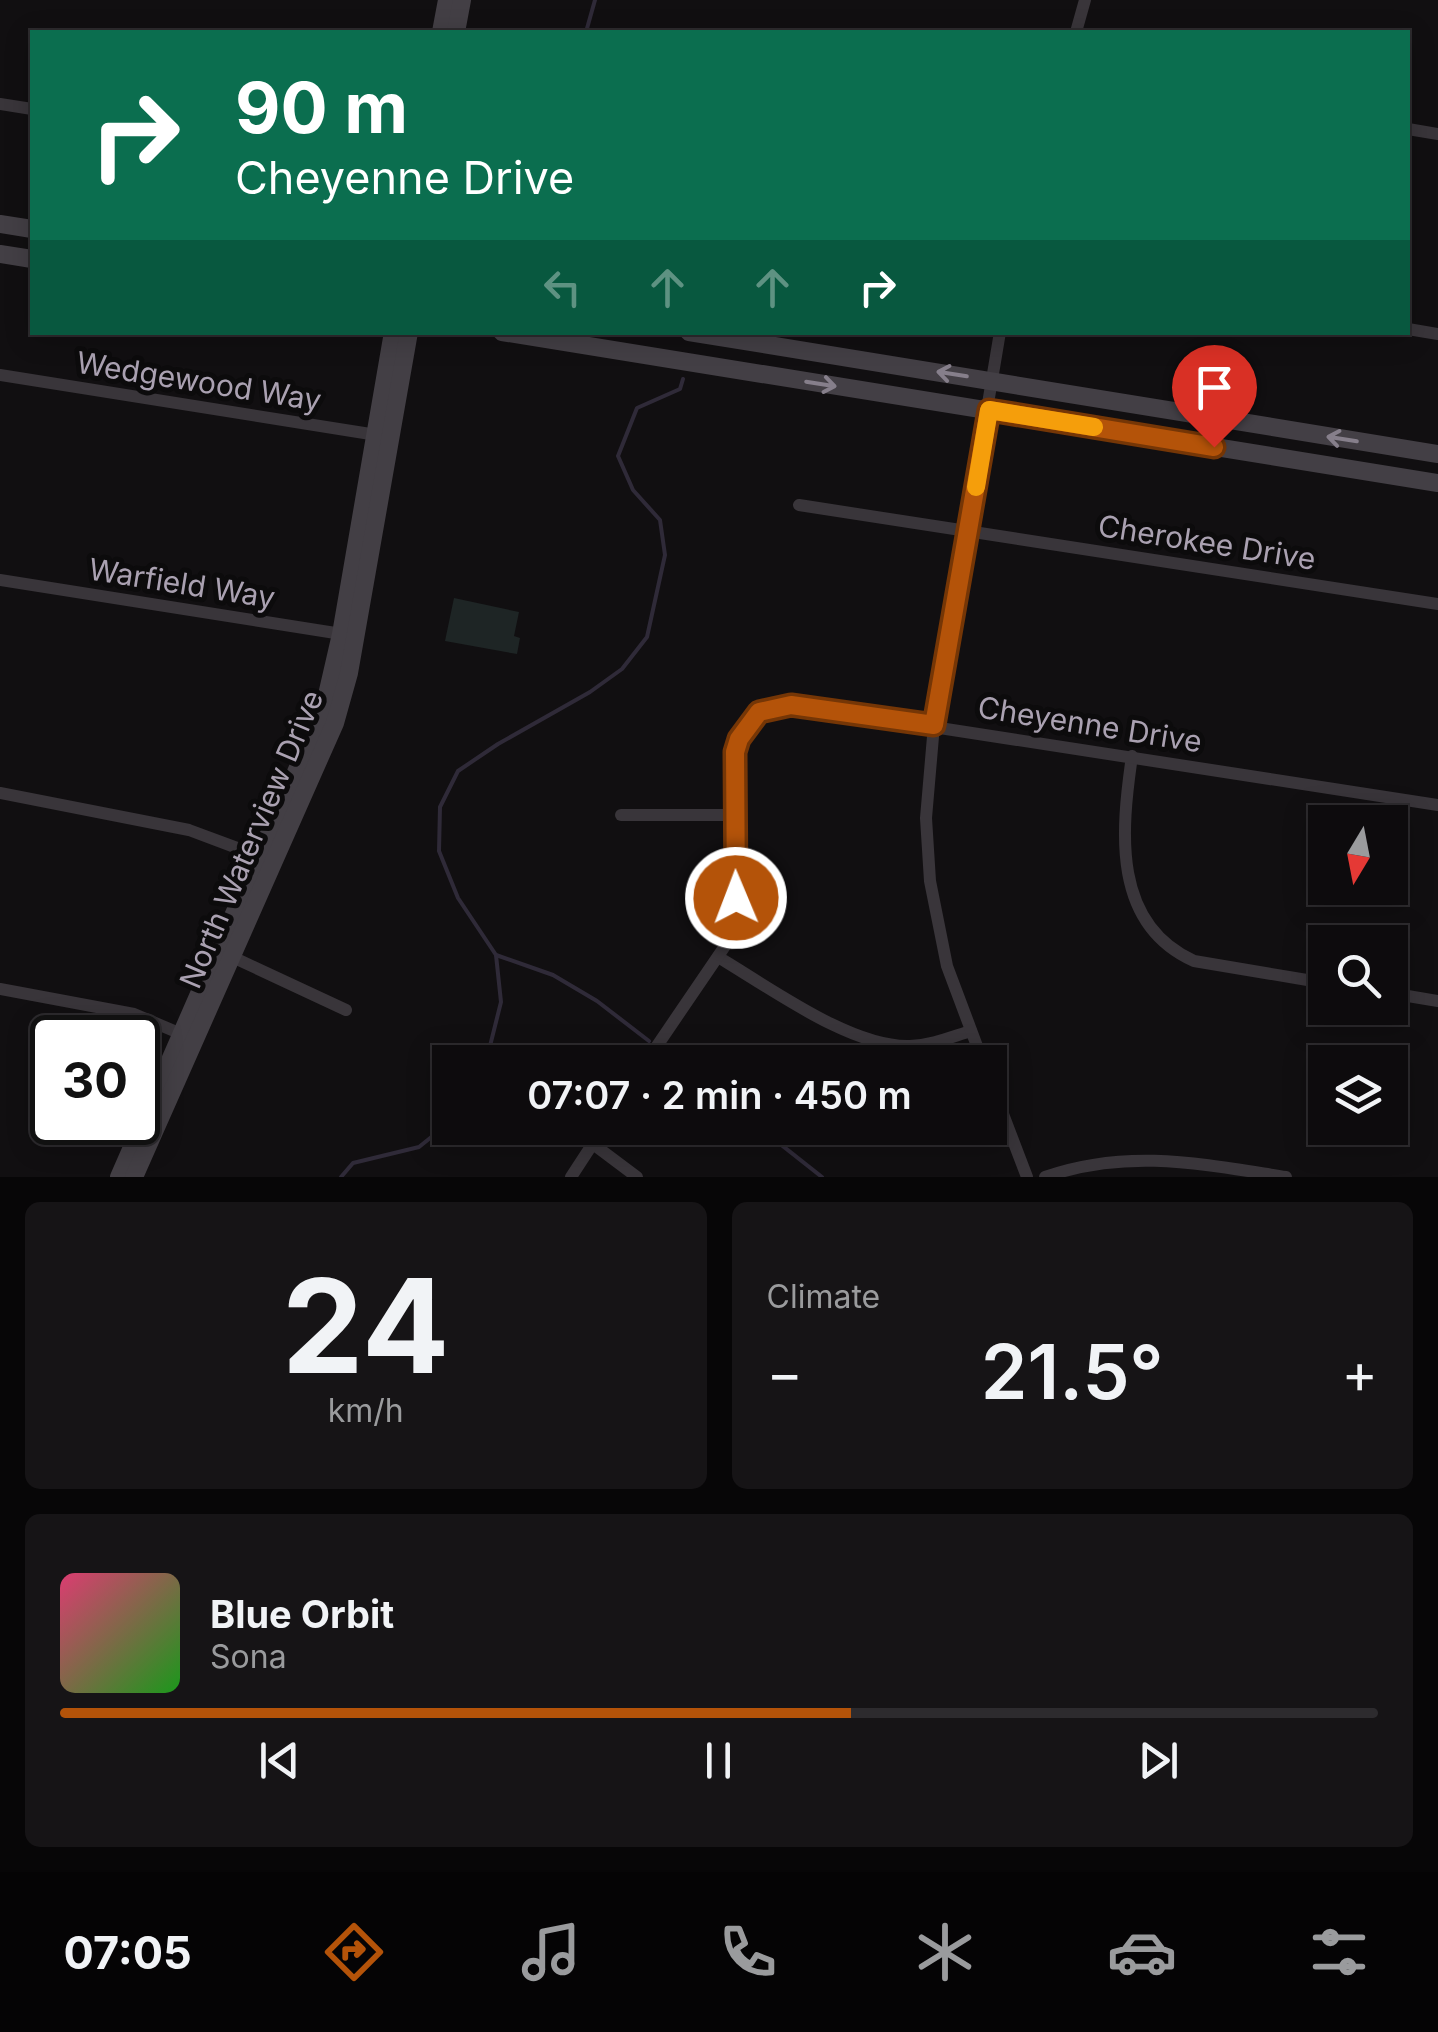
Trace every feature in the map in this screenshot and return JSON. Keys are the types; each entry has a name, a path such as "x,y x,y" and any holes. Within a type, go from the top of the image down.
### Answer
{"main road":[{"path":"442,30 447,0"},
{"path":"456,30 462,0"},
{"path":"0,224 30,229"},
{"path":"0,254 30,259"},
{"name":"North Waterview Drive","path":"383,436 393,335"},
{"name":"North Waterview Drive","path":"118,1177 226,954 320,721 348,635 383,436 408,335"},
{"path":"520,335 1438,484"},
{"path":"724,335 806,342 993,381 1438,454"},
{"path":"695,363 723,358 792,368 806,342"},
{"name":"North Waterview Drive","path":"134,1177 188,1037"}],"street":[{"path":"1077,30 1085,0"},
{"path":"0,104 30,109"},
{"path":"1410,129 1438,134"},
{"path":"1410,329 1438,334"},
{"path":"977,1045 947,966 930,881 926,818 934,725 1000,335"},
{"name":"Wedgewood Way","path":"0,375 383,436"},
{"name":"Cherokee Drive","path":"798,505 1438,604"},
{"name":"Warfield Way","path":"0,580 348,635"},
{"name":"Cheyenne Drive","path":"658,1045 730,940 735,916 735,752 739,739 759,712 791,705 1438,804"},
{"path":"1132,756 1125,830 1128,867 1134,901 1155,935 1175,952 1194,961 1308,979"},
{"path":"0,794 189,830 267,860"},
{"path":"621,815 734,815"},
{"path":"226,954 346,1010"},
{"path":"718,957 861,1038 907,1046 933,1044 972,1031"},
{"path":"0,989 134,1014 188,1037"},
{"path":"1408,997 1438,1002"},
{"path":"1007,1125 1027,1177"},
{"path":"571,1177 592,1145"},
{"path":"594,1145 637,1177"},
{"path":"1046,1177 1114,1160 1159,1159 1286,1177"}],"shaded area":[{"path":"454,598 519,612 514,636 520,638 517,654 445,641"}],"waterway":[{"path":"587,30 595,0"},
{"path":"490,1045 501,1002 496,955 458,898 439,851 440,807 458,771 590,692 622,669 647,637 665,555 660,520 633,490 618,456 637,408 680,389 683,379"},
{"path":"496,955 553,975 597,1001 649,1041"},
{"path":"341,1177 353,1163 419,1147 432,1137"},
{"path":"782,1145 822,1177"}],"slow traffic":[{"path":"976,487 989,410 1094,427"}],"route":[{"path":"736,898 735,752 739,739 759,712 791,705 934,725 989,410 1214,447"}]}
